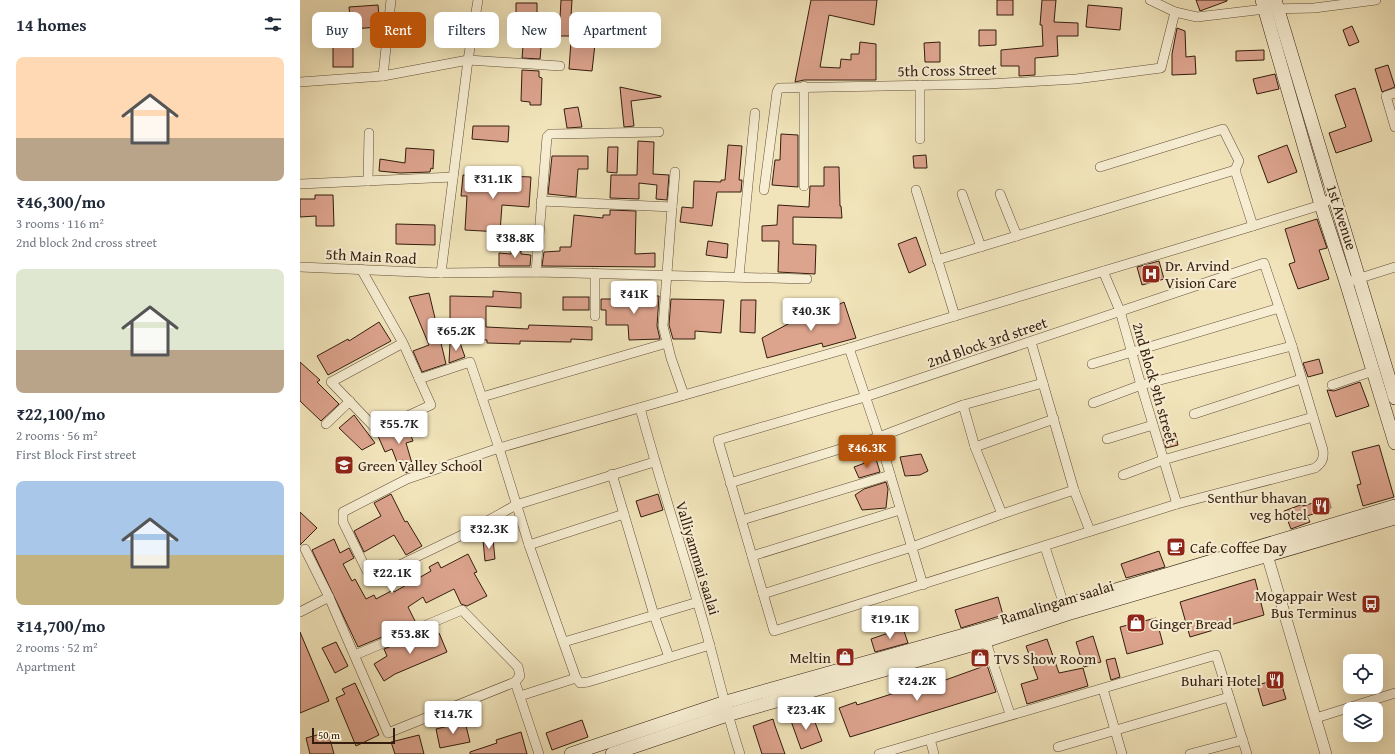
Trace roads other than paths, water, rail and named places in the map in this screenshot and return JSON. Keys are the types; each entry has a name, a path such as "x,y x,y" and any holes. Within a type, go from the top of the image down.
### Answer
{"main road":[{"name":"1st Avenue","path":"1263,5 1321,205 1352,280 1395,398"},
{"name":"1st Avenue","path":"1277,5 1334,196 1373,371 1395,444"},
{"path":"1266,550 1395,506"},
{"path":"571,754 726,702 901,659 983,636 1065,609 1266,550 1395,518"},
{"path":"612,754 901,659"}],"street":[{"path":"383,76 390,0"},
{"path":"441,273 468,60 478,0"},
{"path":"1150,0 1175,12 1197,17 1263,5 1314,8 1376,0"},
{"name":"5th Cross Street","path":"764,190 777,92 779,88 784,86 920,85 1076,79 1160,68 1175,12"},
{"path":"300,82 383,76 468,60 560,66"},
{"path":"920,85 920,139"},
{"path":"804,86 804,186"},
{"path":"1395,93 1386,96 1395,126"},
{"path":"739,276 755,114"},
{"path":"1100,167 1223,129 1239,162 1235,170 1253,226"},
{"path":"536,272 546,141 550,134 658,132"},
{"path":"368,181 369,133"},
{"path":"937,260 1235,170"},
{"path":"675,172 663,326 684,395"},
{"path":"300,184 453,177"},
{"path":"916,190 955,316"},
{"path":"962,194 981,247"},
{"path":"1000,194 1017,236"},
{"path":"654,462 516,505 464,534 385,572 374,574 367,571 343,522 343,512 407,479 499,448 849,348 1321,205 1334,196"},
{"path":"541,201 672,207"},
{"name":"2nd Block 3rd street","path":"730,483 718,440 866,397 1264,263 1279,308"},
{"name":"5th Main Road","path":"300,267 441,273 536,272 666,274 807,279"},
{"path":"1352,280 1395,267"},
{"path":"361,269 403,344 431,405 377,430 331,382 403,344"},
{"name":"2nd Block 9th street","path":"1104,271 1120,311 1177,504"},
{"path":"595,273 595,316"},
{"path":"1043,383 963,405 879,437 730,483 774,631 1045,547 1090,531 1177,504 1315,468 1321,464 1324,458 1323,450 1292,346 1279,308 1092,364"},
{"path":"1031,342 1074,490 1090,531"},
{"path":"482,397 667,343"},
{"path":"1093,403 1141,385 1292,346"},
{"path":"849,348 879,437 923,585"},
{"path":"419,379 470,362 499,448 529,545 576,678 580,683 588,682 710,645"},
{"path":"1332,385 1373,371"},
{"path":"1194,414 1301,379"},
{"path":"326,424 350,401"},
{"path":"963,405 975,448 1002,514"},
{"name":"Valliyammai saalai","path":"640,408 654,462 698,602 726,702 727,715 740,754"},
{"path":"1123,475 1163,460 1313,417"},
{"path":"975,448 1054,419"},
{"path":"1107,439 1153,425"},
{"path":"612,474 654,615 669,657"},
{"path":"742,520 890,475"},
{"path":"763,594 912,547 1002,514 1074,490"},
{"path":"752,556 900,510"},
{"path":"529,545 624,514"},
{"path":"1045,547 1065,609"},
{"path":"306,549 355,655 388,733 515,682 520,676 518,667 462,610 355,655"},
{"path":"1266,550 1326,754"},
{"path":"300,612 329,597"},
{"path":"564,642 698,602"},
{"path":"983,636 1010,714"},
{"path":"879,754 1010,714 1103,689 1216,655 1248,754"},
{"path":"520,696 576,678"},
{"path":"515,682 539,754"},
{"path":"1103,689 1122,754"},
{"path":"1316,718 1395,693"},
{"path":"1058,747 1229,697"},
{"path":"930,739 934,754"},
{"path":"1190,754 1243,740"}],"place":[{"name":"Dr. Arvind Vision Care","path":"1151,274"},
{"name":"Green Valley School","path":"344,465"},
{"name":"Senthur bhavan veg hotel","path":"1321,506"},
{"name":"Cafe Coffee Day","path":"1176,547"},
{"name":"Mogappair West Bus Terminus","path":"1371,604"},
{"name":"Ginger Bread","path":"1136,623"},
{"name":"Meltin","path":"845,657"},
{"name":"TVS Show Room","path":"980,658"},
{"name":"Buhari Hotel","path":"1275,680"}]}
